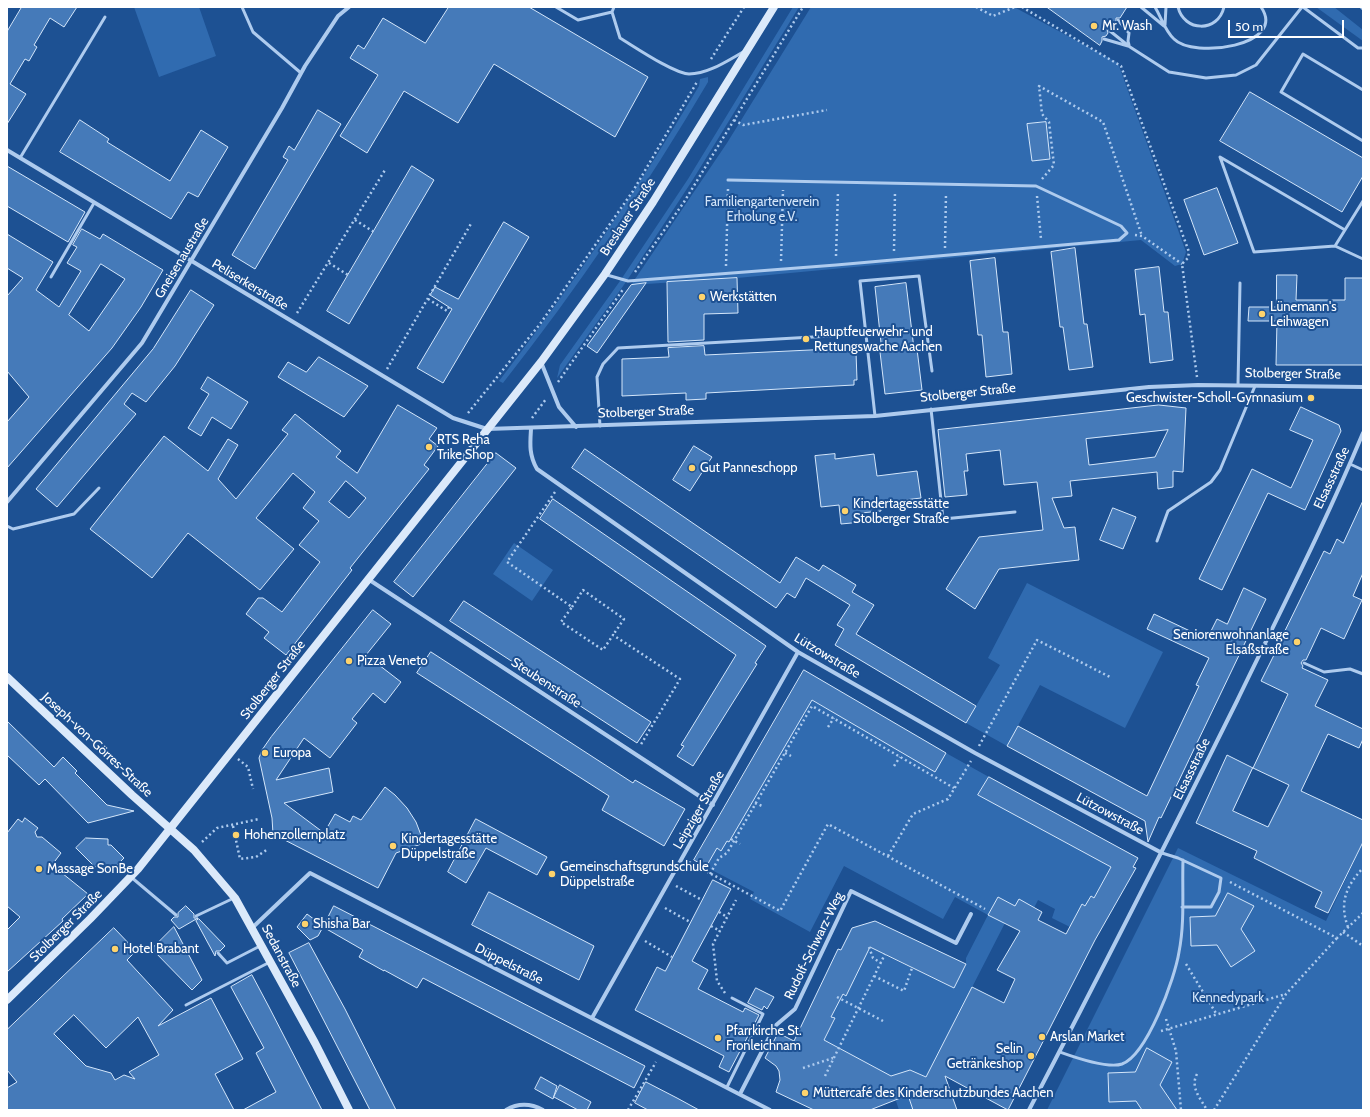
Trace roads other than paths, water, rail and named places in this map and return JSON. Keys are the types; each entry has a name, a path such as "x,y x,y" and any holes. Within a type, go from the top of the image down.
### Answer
{"main road":[{"name":"Breslauer Straße","path":"487,429 541,362 605,274 653,202 774,7"},
{"name":"Stolberger Straße","path":"7,1000 131,877 231,754 367,579 487,429"},
{"name":"Joseph-von-Görres-Straße","path":"7,677 171,828"},
{"name":"Sedanstraße","path":"171,828 194,850 235,898 315,1044 349,1110"}],"street":[{"name":"Gneisenaustraße","path":"7,502 142,343 192,262 301,73 338,16 349,7"},
{"name":"Peliserkerstraße","path":"7,150 461,422 487,429"},
{"path":"541,362 559,407 576,427"},
{"name":"Stolberger Straße","path":"487,429 530,429 875,416 1149,387 1198,385 1363,386"},
{"name":"Lützowstraße","path":"530,429 529,448 531,459 537,469 798,652 975,753 1162,853"},
{"name":"Elsassstraße","path":"1029,1110 1162,853 1264,645 1350,464 1363,433"},
{"name":"Steubenstraße","path":"367,579 636,753 713,805"},
{"name":"Leipziger Straße","path":"592,1018 798,652"},
{"name":"Düppelstraße","path":"252,928 310,873 662,1053 770,1110"},
{"name":"Rudolf-Schwarz-Weg","path":"740,1094 775,1026 795,1009 851,891 956,943 971,914"},
{"path":"506,1110 514,1106 524,1105 536,1106 543,1110"}],"lane":[{"path":"242,7 253,32 301,73"},
{"path":"556,7 578,20 612,12"},
{"path":"614,7 612,12 620,38 671,68 686,74 703,72 747,51"},
{"path":"1141,7 1165,27"},
{"path":"1155,7 1165,27 1174,40 1190,47 1211,48 1243,44 1258,36 1266,25 1265,13 1261,7"},
{"path":"1165,27 1166,7"},
{"path":"1178,7 1184,20 1197,27 1212,24 1219,19 1224,7"},
{"path":"1110,31 1130,47 1169,72 1206,78 1236,74 1256,65 1302,7 1358,48 1363,48"},
{"path":"20,158 105,17"},
{"path":"1118,20 1129,33 1128,41 1130,47"},
{"path":"1104,39 1130,47"},
{"path":"1363,90 1303,54 1281,92 1363,141"},
{"path":"1345,230 1220,157 1254,252 1335,246 1363,259"},
{"path":"605,274 628,281 726,274 1119,240 1127,233 1121,226 1036,186 728,180"},
{"path":"1335,246 1363,201"},
{"path":"51,276 94,203"},
{"path":"875,416 860,281 919,276 932,371"},
{"path":"1238,385 1240,283"},
{"path":"600,426 598,377 603,364 618,348 866,334"},
{"path":"1157,541 1168,511 1211,482 1220,470 1256,386"},
{"path":"931,409 943,519 1015,512"},
{"path":"1350,464 1363,470"},
{"path":"7,526 12,530 74,514 99,488"},
{"path":"1264,645 1276,650"},
{"path":"1304,663 1324,672 1350,669 1363,674"},
{"path":"1162,853 1183,860 1221,878 1219,892 1211,906 1182,907"},
{"path":"1060,1052 1077,1059 1100,1063 1121,1064 1134,1057 1149,1035 1162,1007 1179,953 1183,860"},
{"path":"131,877 176,915"},
{"path":"196,916 235,898"},
{"path":"218,954 227,963 261,945"},
{"path":"186,1005 270,962"},
{"path":"727,1087 763,1014 732,998"}],"place":[{"name":"Mr. Wash","path":"1094,26"},
{"name":"Werkstätten","path":"702,297"},
{"name":"Lünemann's Leihwagen","path":"1262,314"},
{"name":"Hauptfeuerwehr- und Rettungswache Aachen","path":"806,339"},
{"name":"Geschwister-Scholl-Gymnasium","path":"1311,398"},
{"name":"RTS Reha Trike Shop","path":"429,447"},
{"name":"Gut Panneschopp","path":"692,468"},
{"name":"Kindertagesstätte Stolberger Straße","path":"845,511"},
{"name":"Seniorenwohnanlage Elsaßstraße","path":"1297,642"},
{"name":"Pizza Veneto","path":"349,661"},
{"name":"Europa","path":"265,753"},
{"name":"Hohenzollernplatz","path":"236,835"},
{"name":"Kindertagesstätte Düppelstraße","path":"393,846"},
{"name":"Massage SonBe","path":"39,869"},
{"name":"Gemeinschaftsgrundschule Düppelstraße","path":"552,874"},
{"name":"Shisha Bar","path":"305,924"},
{"name":"Hotel Brabant","path":"115,949"},
{"name":"Arslan Market","path":"1042,1037"},
{"name":"Pfarrkirche St. Fronleichnam","path":"718,1038"},
{"name":"Selin Getränkeshop","path":"1031,1056"},
{"name":"Müttercafé des Kinderschutzbundes Aachen","path":"805,1093"}],"park label":[{"name":"Familiengartenverein Erholung e.V.","path":"762,210"},
{"name":"Kennedypark","path":"1228,998"}]}
